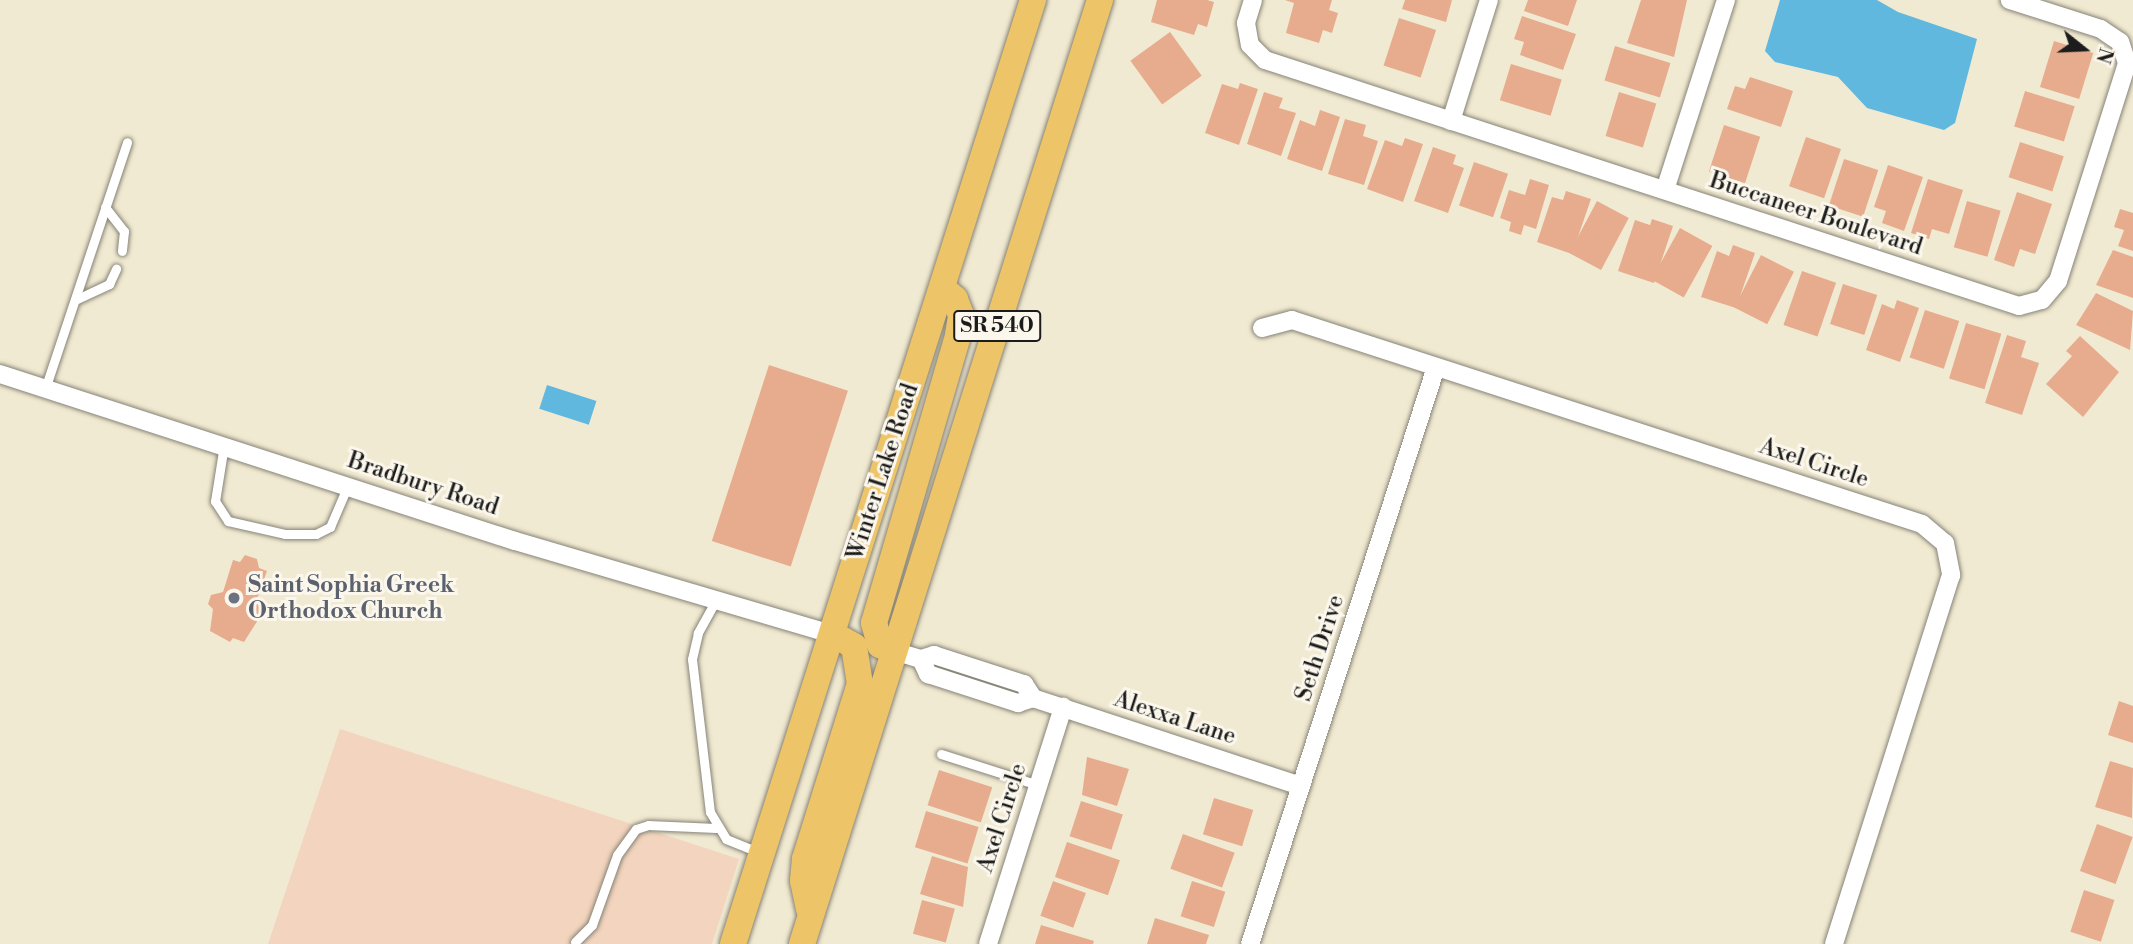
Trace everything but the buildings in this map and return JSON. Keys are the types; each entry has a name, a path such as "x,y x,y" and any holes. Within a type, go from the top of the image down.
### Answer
{"main road":[{"name":"Winter Lake Road","path":"733,944 1033,0"},
{"name":"SR 540","path":"803,944 1100,0"},
{"path":"894,651 880,645 874,623 958,335 961,315 955,299 942,288"},
{"path":"810,917 803,881 805,859 860,684 854,646 832,634"}],"street":[{"name":"Buccaneer Boulevard","path":"1253,0 1246,23 1250,45 1265,60 2019,306 2042,300 2058,281 2127,63 2120,42 2101,29 2010,0"},
{"path":"1451,121 1489,0"},
{"path":"1665,190 1726,0"},
{"name":"Axel Circle","path":"1262,327 1292,320 1922,524 1945,543 1951,575 1834,944"},
{"name":"Seth Drive","path":"1250,944 1436,367"},
{"name":"Bradbury Road","path":"0,374 716,600 832,634"},
{"name":"Alexxa Lane","path":"894,651 921,659 928,674 1018,703 1033,698 1063,707 1301,786"},
{"name":"Axel Circle","path":"988,944 1063,707"}],"lane":[{"path":"45,389 127,142"},
{"path":"106,207 124,231 122,251"},
{"path":"75,300 109,284 116,269"},
{"path":"225,445 215,501 228,521 285,534 316,534 330,527 348,485"},
{"path":"716,600 698,633 692,659 696,724 716,828 726,839 763,853"},
{"path":"941,754 1038,785"},
{"path":"575,942 592,925 617,855 636,829 649,825 716,828"}],"shaded area":[{"path":"340,729 739,859 712,944 268,944"}],"water":[{"path":"1780,0 1877,0 1898,12 1977,39 1955,123 1944,130 1867,108 1838,77 1775,62 1765,51"},
{"path":"547,385 596,401 589,425 539,409"}],"place":[{"name":"Saint Sophia Greek Orthodox Church","path":"234,598"}]}
